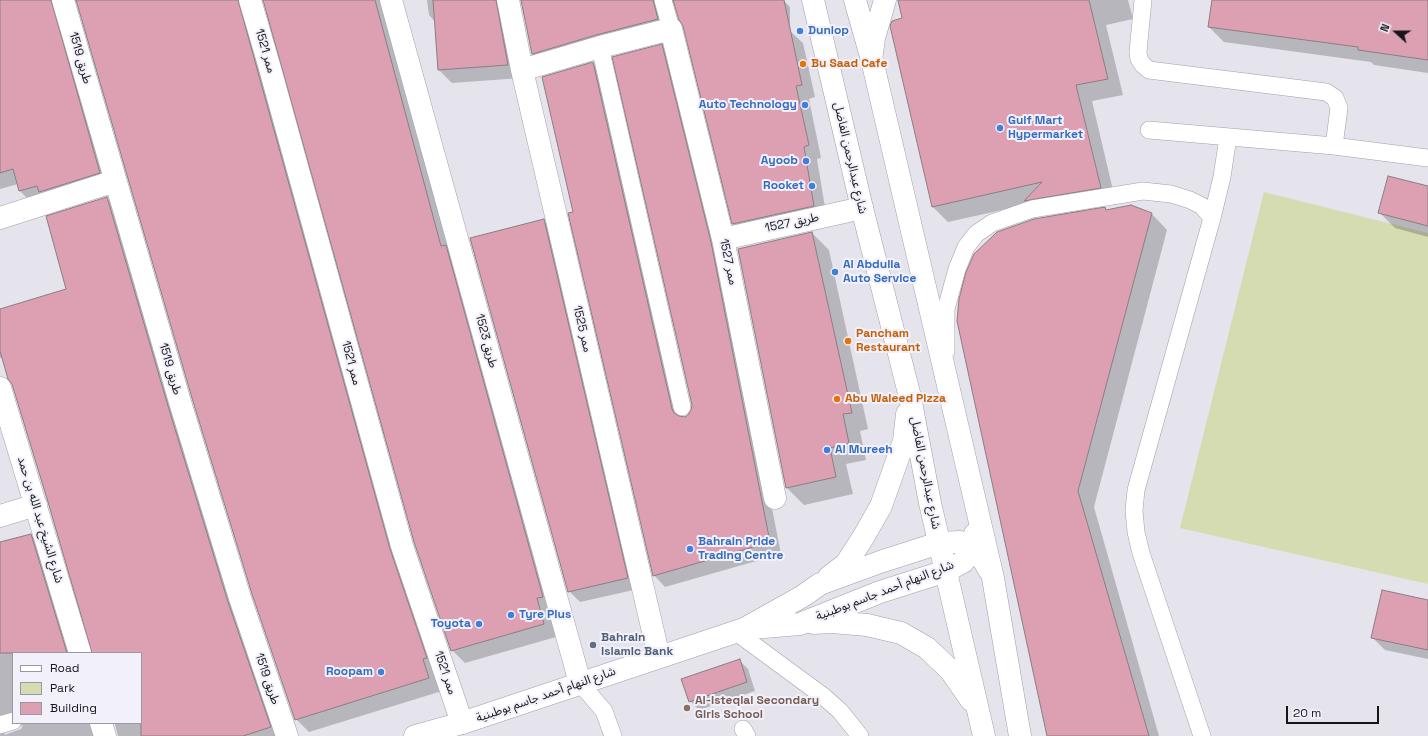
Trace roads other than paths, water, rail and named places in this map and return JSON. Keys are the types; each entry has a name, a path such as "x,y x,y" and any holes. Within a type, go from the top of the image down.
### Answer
{"street":[{"name":"طريق 1519","path":"63,0 191,440 240,598 286,736"},
{"name":"ممر 1521","path":"250,0 402,546 462,723"},
{"name":"طريق 1523","path":"391,0 580,683"},
{"name":"ممر 1525","path":"508,0 522,70 659,657"},
{"name":"شارع عبدالرحمن الفاضل","path":"813,0 862,208 910,397 930,503 983,731"},
{"path":"855,0 872,60 993,578 1020,736"},
{"path":"872,60 874,38 885,0"},
{"path":"522,70 671,28"},
{"name":"ممر 1527","path":"671,28 723,238 775,498"},
{"path":"0,218 115,181"},
{"name":"طريق 1527","path":"723,238 862,208"},
{"name":"شارع الشيخ عبد الله بن حمد","path":"0,388 80,652"},
{"path":"820,584 846,564 881,506 904,441 910,397"},
{"path":"0,516 36,505"},
{"name":"شارع النهام أحمد جاسم بوطبنية","path":"740,631 800,624 880,592 946,571 962,562 972,548 979,519"},
{"name":"شارع النهام أحمد جاسم بوطبنية","path":"415,736 462,723 740,631 804,596 820,584 880,562 939,543 960,542 972,548"},
{"path":"972,548 984,562 993,578"},
{"path":"800,624 832,622 867,625 902,633 927,648 950,670 969,696 983,731"},
{"path":"101,724 105,736"}],"lane":[{"name":"ممر 1527","path":"663,0 671,28"},
{"path":"1143,0 1138,52 1139,59 1149,70 1326,92 1335,98 1339,108 1334,146"},
{"path":"600,47 682,407"},
{"path":"1149,130 1334,146 1428,158"},
{"path":"1202,736 1141,552 1136,532 1134,511 1138,483 1212,218 1222,177 1228,137"},
{"path":"946,379 946,309 957,269 966,247 976,234 992,223 1032,209 1143,191 1171,194 1190,200 1202,206 1212,218"},
{"path":"740,631 823,696 840,711 860,736"},
{"path":"580,683 604,711 613,736"},
{"path":"0,725 12,721"}],"place":[{"name":"Dunlop","path":"800,31"},
{"name":"Bu Saad Cafe","path":"803,64"},
{"name":"Auto Technology","path":"805,105"},
{"name":"Gulf Mart Hypermarket","path":"1000,128"},
{"name":"Ayoob","path":"806,161"},
{"name":"Rooket","path":"812,186"},
{"name":"Al Abdulla Auto Service","path":"835,272"},
{"name":"Pancham Restaurant","path":"848,341"},
{"name":"Abu Waleed Pizza","path":"837,399"},
{"name":"Al Mureeh","path":"827,450"},
{"name":"Bahrain Pride Trading Centre","path":"690,549"},
{"name":"Tyre Plus","path":"511,615"},
{"name":"Toyota","path":"479,624"},
{"name":"Bahrain Islamic Bank","path":"593,645"},
{"name":"Roopam","path":"381,672"},
{"name":"Al-Isteqlal Secondary Girls School","path":"687,708"}]}
